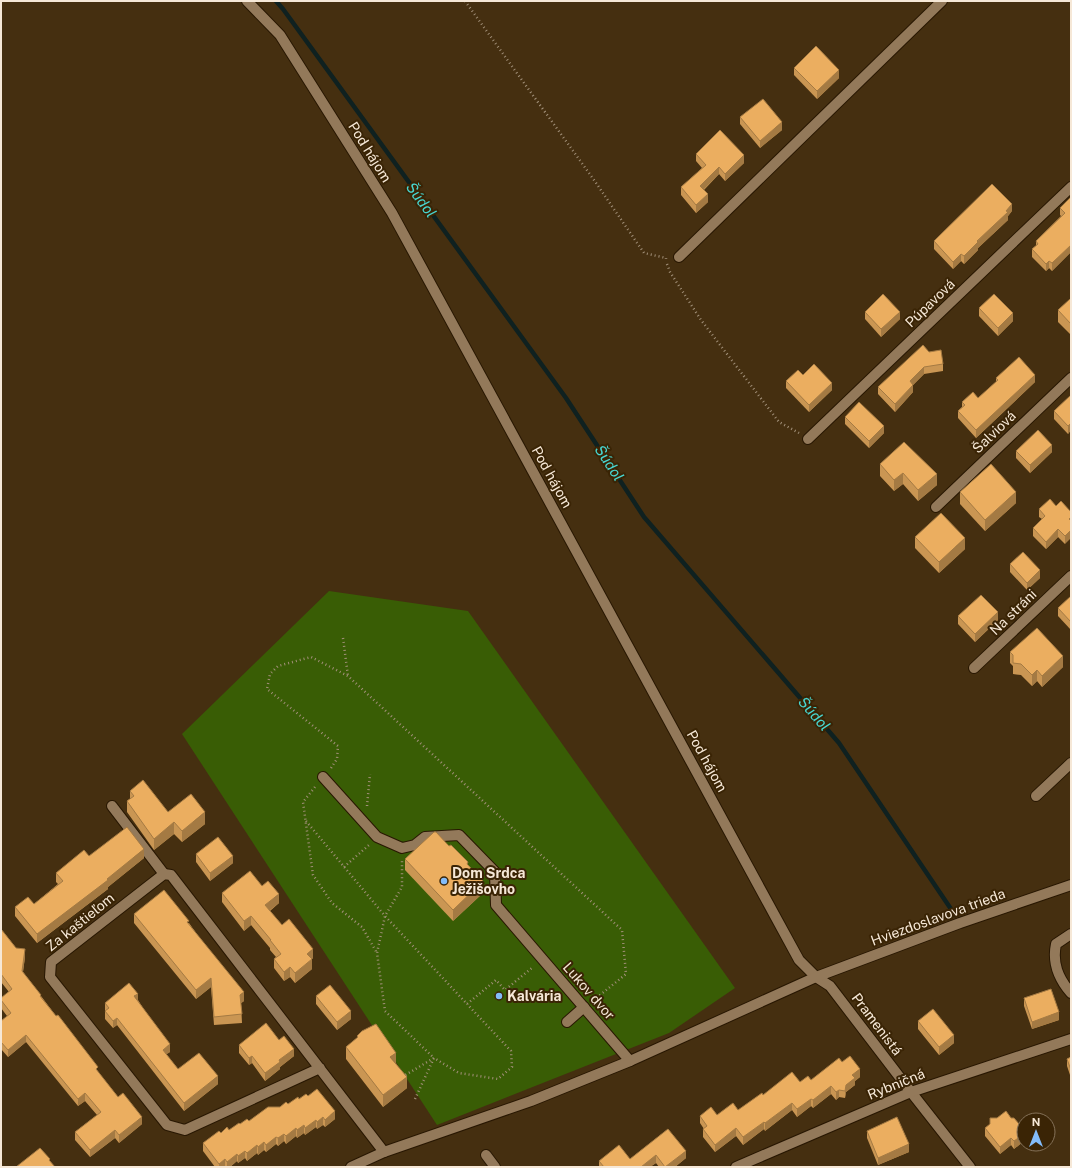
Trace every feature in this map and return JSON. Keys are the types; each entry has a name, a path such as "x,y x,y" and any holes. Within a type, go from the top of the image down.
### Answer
{"street":[{"name":"Pod hájom","path":"247,1 280,35 392,213 799,960 816,977"},
{"path":"679,256 942,1"},
{"name":"Púpavová","path":"808,439 1071,187"},
{"name":"Šalviová","path":"936,507 1071,378"},
{"name":"Na stráni","path":"974,668 1071,576"},
{"path":"1036,796 1071,763"},
{"path":"323,777 377,837 402,848"},
{"path":"112,806 164,874 171,875 384,1152"},
{"name":"Lukov dvor","path":"402,848 415,845 425,837 458,835 495,872 496,905 630,1061"},
{"name":"Za kaštieľom","path":"164,874 51,962 50,977 167,1125 185,1130 320,1068"},
{"name":"Hviezdoslavova trieda","path":"630,1061 816,977 960,923 1071,885"},
{"path":"1071,934 1056,944 1054,955 1056,969 1066,988 1071,993"},
{"name":"Pramenistá","path":"816,977 830,986 970,1167"},
{"path":"567,1022 584,1007"},
{"name":"Rybničná","path":"736,1167 911,1092 1071,1038"},
{"path":"351,1167 384,1152 531,1101 630,1061"},
{"path":"486,1155 495,1167"}],"path":[{"path":"464,1 594,180 644,253 666,258 670,272 701,320 779,422 808,439"},
{"path":"343,638 348,676"},
{"path":"377,953 362,927 332,903 312,875 303,802 337,759 338,746 267,689 270,674 278,666 311,657 348,676 622,930 626,974 584,1007"},
{"path":"366,825 370,774"},
{"path":"305,821 385,916 511,1051 512,1066 498,1079 459,1073 434,1058 385,1011 377,953 385,916 402,887 402,848"},
{"path":"344,867 377,837"},
{"path":"467,1004 496,980 506,990 542,958"},
{"path":"401,1077 434,1058"},
{"path":"415,1099 434,1058"}],"green space":[{"path":"329,591 468,611 735,988 669,1033 437,1125 182,734"}],"building":[{"path":"816,46 839,70 817,91 794,68"},
{"path":"763,99 782,122 760,141 740,117"},
{"path":"720,130 744,155 725,174 719,167 700,186 708,194 696,205 681,187 706,165 696,154"},
{"path":"992,184 1012,204 1006,211 1008,212 977,241 978,242 964,256 961,254 953,262 934,241"},
{"path":"1070,198 1071,245 1052,263 1049,261 1046,264 1032,249 1038,244 1036,241 1065,213 1060,208"},
{"path":"883,294 900,312 881,329 865,312"},
{"path":"994,294 1013,313 998,328 979,308"},
{"path":"1070,299 1071,300 1071,324 1058,310"},
{"path":"923,345 929,352 941,350 943,364 924,367 910,381 913,385 895,404 878,387"},
{"path":"1019,357 1035,375 976,430 958,411 965,405 962,402 973,392 978,398 998,380 996,378"},
{"path":"814,364 832,383 809,405 786,381 798,370 803,375"},
{"path":"1071,395 1071,423 1068,426 1054,411"},
{"path":"859,402 884,426 869,441 845,417"},
{"path":"1038,430 1052,445 1030,465 1016,451"},
{"path":"904,442 937,474 918,490 903,473 894,480 880,464"},
{"path":"991,464 1016,492 985,520 960,492"},
{"path":"1050,499 1056,506 1061,501 1071,512 1071,517 1069,519 1071,521 1071,530 1065,536 1058,529 1046,542 1033,528 1045,516 1039,509"},
{"path":"941,513 965,538 939,562 915,537"},
{"path":"1023,552 1040,570 1027,583 1010,564"},
{"path":"981,595 998,612 975,634 958,616"},
{"path":"1071,596 1071,622 1058,608"},
{"path":"1037,628 1063,656 1042,676 1037,670 1032,675 1021,664 1013,663 1013,655 1010,652"},
{"path":"143,780 168,812 191,794 205,812 182,831 174,822 154,839 127,801 134,796 130,791"},
{"path":"127,827 144,849 107,879 108,880 37,934 15,907 28,897 34,904 63,881 56,873 84,850 89,856"},
{"path":"434,832 436,832 449,846 451,845 468,862 467,864 483,881 453,910 405,859"},
{"path":"218,837 233,856 210,873 196,854"},
{"path":"250,871 262,886 268,881 279,894 265,905 282,925 289,919 313,949 307,954 312,959 295,973 290,967 284,972 274,959 281,954 271,940 251,916 244,921 222,893"},
{"path":"164,890 189,921 187,922 244,992 240,995 242,1014 214,1017 211,978 196,990 134,914"},
{"path":"1,929 16,948 25,949 22,971 41,995 40,996 56,1016 58,1015 98,1067 96,1069 118,1097 123,1093 142,1117 119,1135 115,1130 90,1150 75,1132 101,1112 85,1093 78,1099 26,1035 8,1050 1,1042 1,1021 11,1013 1,998 12,989 1,974"},
{"path":"129,983 138,994 134,996 170,1044 163,1050 178,1069 199,1053 218,1076 184,1103 117,1018 113,1021 105,1011 109,1008 105,1003"},
{"path":"330,985 351,1011 337,1022 316,996"},
{"path":"1051,989 1059,1012 1032,1022 1024,998"},
{"path":"933,1009 954,1035 939,1047 918,1021"},
{"path":"266,1023 279,1040 284,1036 294,1049 265,1073 252,1056 249,1058 239,1045"},
{"path":"376,1024 396,1053 390,1057 407,1077 383,1095 346,1047 358,1037 357,1036 362,1031"},
{"path":"850,1056 860,1069 852,1075 855,1078 846,1085 845,1091 839,1090 836,1092 831,1086 813,1100 811,1099 797,1109 792,1103 743,1137 736,1128 715,1145 703,1129 707,1126 700,1116 711,1107 717,1115 733,1103 738,1110 762,1093 763,1095 792,1072 800,1082 808,1076 811,1080 839,1058 842,1062"},
{"path":"1071,1057 1071,1070 1067,1059"},
{"path":"317,1089 335,1111 325,1120 323,1117 305,1128 304,1125 297,1130 296,1128 286,1136 284,1134 278,1138 276,1137 266,1145 264,1142 258,1147 257,1145 247,1153 245,1151 238,1156 237,1154 227,1162 225,1159 219,1164 203,1143 219,1131 221,1133 227,1127 229,1130 247,1119 249,1121 268,1107 280,1107 286,1102 288,1104 298,1097 299,1099 306,1094 308,1096"},
{"path":"1006,1111 1011,1118 1014,1118 1016,1120 1016,1140 1014,1141 1011,1138 1000,1147 985,1128 990,1124 990,1118 997,1118"},
{"path":"897,1117 909,1144 878,1158 867,1131"},
{"path":"668,1129 686,1151 665,1167 656,1155 641,1167 604,1167 599,1161 619,1145 630,1159"},
{"path":"40,1148 55,1167 16,1167"}],"waterway":[{"name":"Šúdol","path":"276,1 566,398 644,517 839,743 955,915"}],"place":[{"name":"Dom Srdca Ježišovho","path":"444,881"},
{"name":"Kalvária","path":"499,996"}]}
